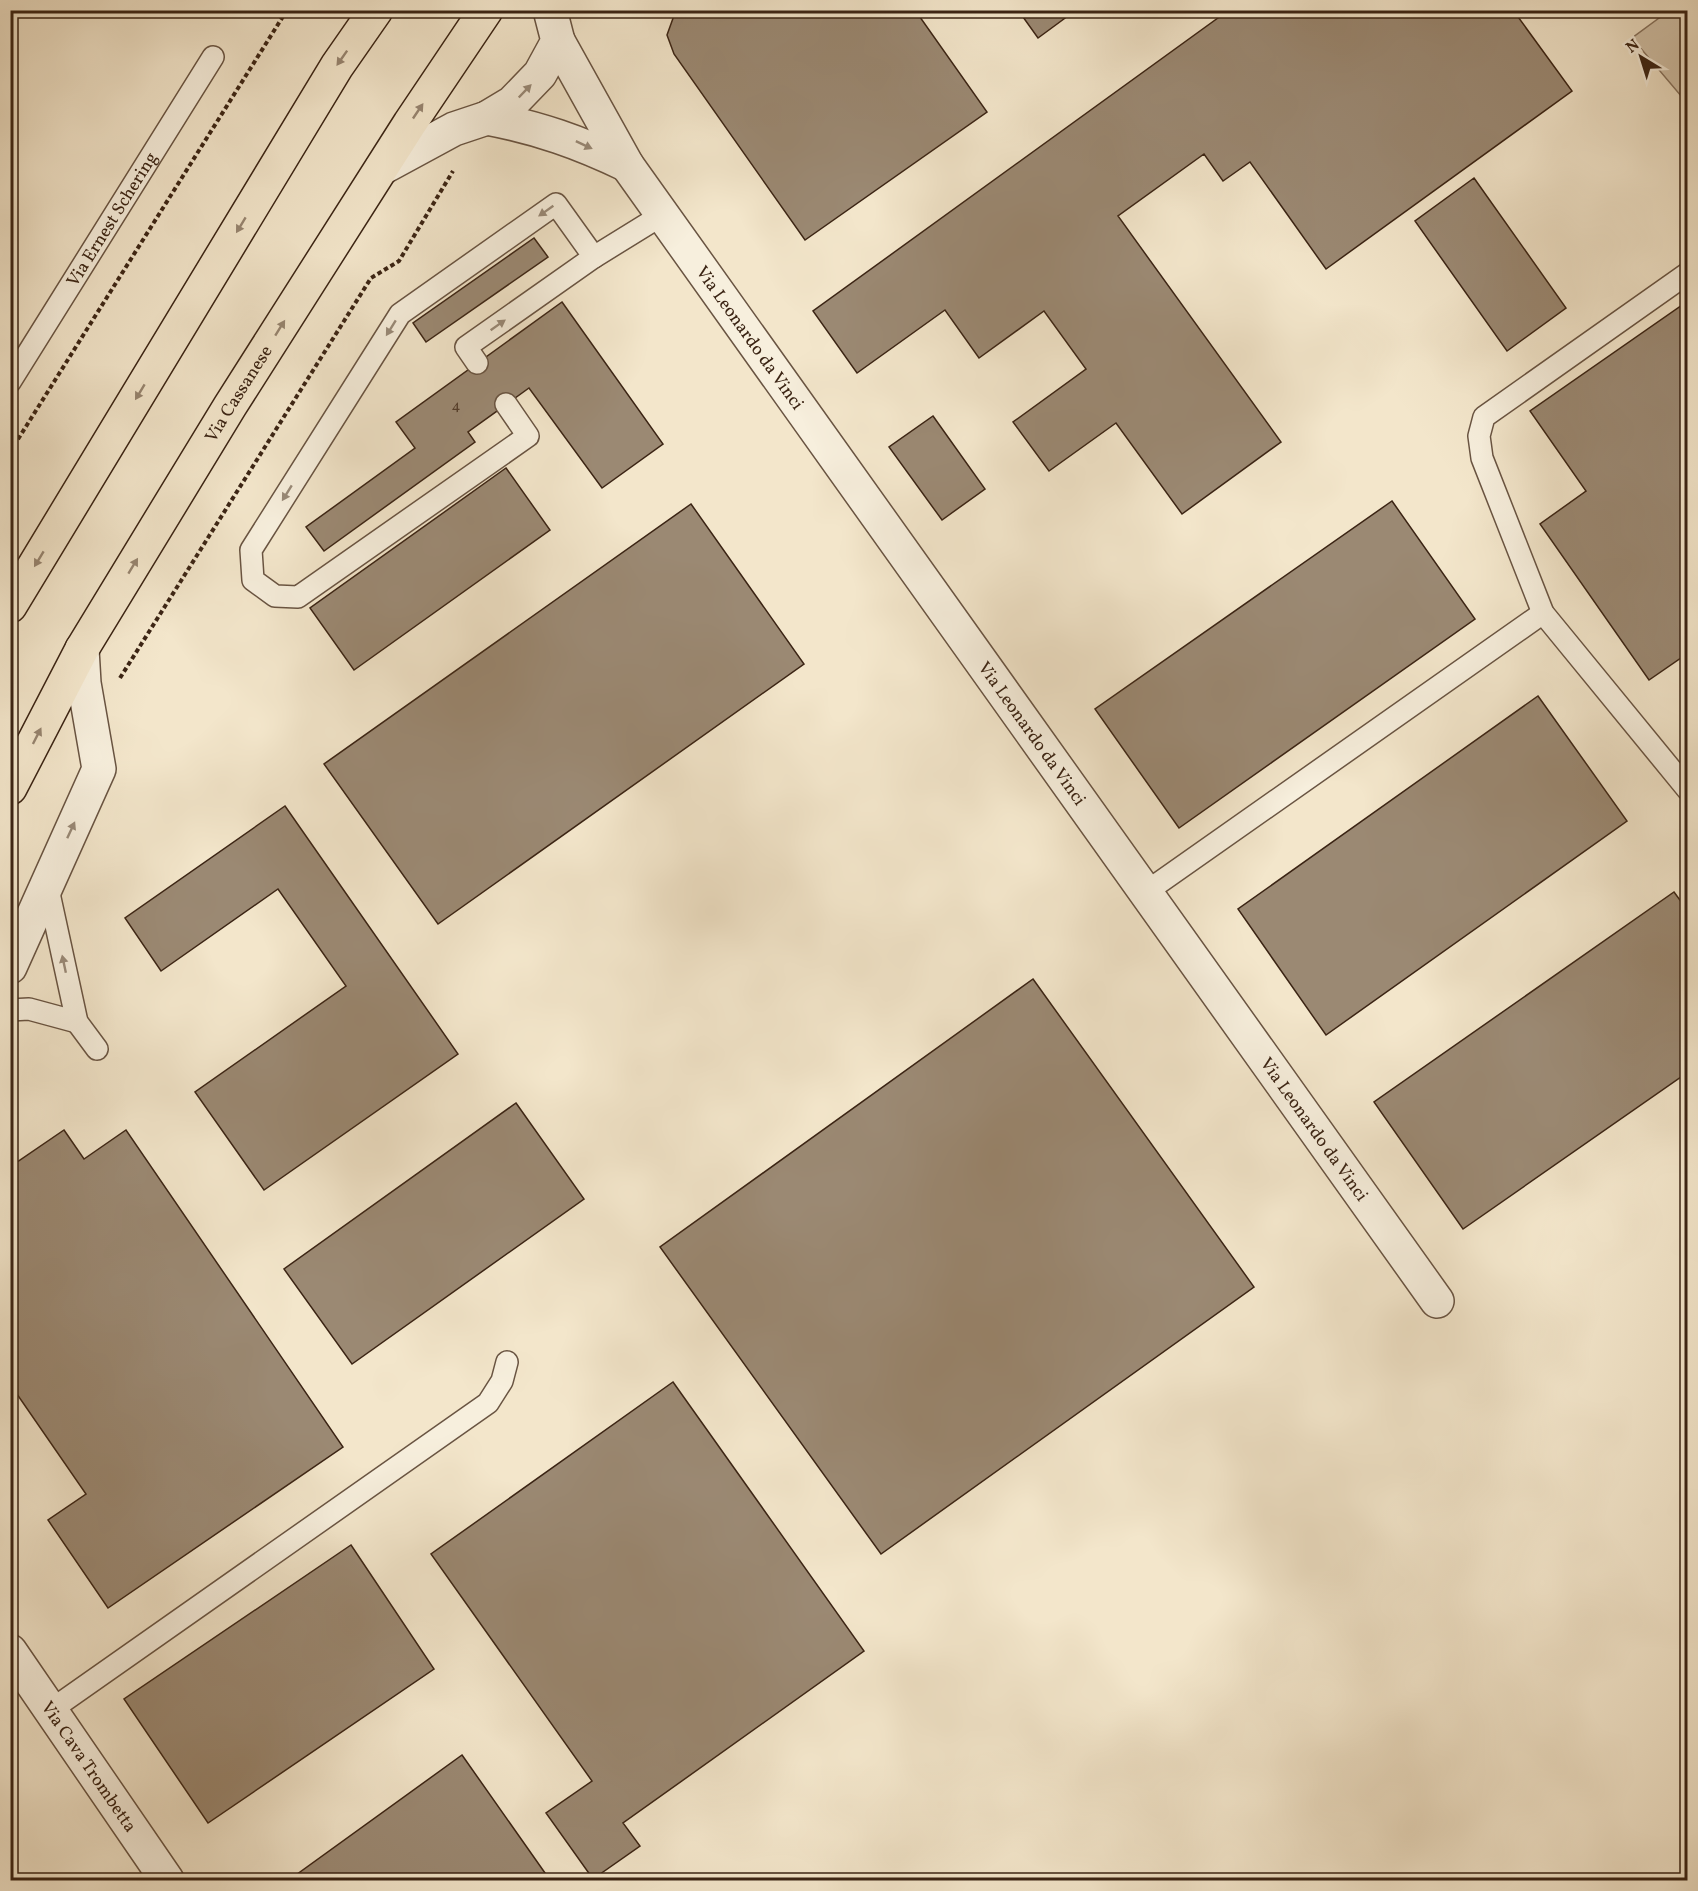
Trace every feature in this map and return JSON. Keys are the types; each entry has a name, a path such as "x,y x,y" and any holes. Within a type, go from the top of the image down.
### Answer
{"main road":[{"path":"10,606 337,66 376,10"},
{"name":"Via Cassanese","path":"10,788 82,649 224,416 486,10"}],"street":[{"path":"382,168 454,129 487,118 512,103 540,74 554,26"},
{"name":"Via Leonardo da Vinci","path":"554,26 627,165 1437,1301"},
{"path":"487,118 530,126 578,141 627,165"},
{"path":"10,968 99,769 84,683 82,649"},
{"name":"Via Cava Trombetta","path":"10,1651 167,1881"}],"lane":[{"name":"Via Ernest Schering","path":"10,382 213,57"},
{"path":"506,404 528,436 298,597 275,596 253,580 251,550 400,314 556,204 594,257"},
{"path":"477,363 466,347 594,257 662,215"},
{"path":"1688,273 1484,417 1479,436 1482,458 1543,613 1688,790"},
{"path":"1146,892 1543,613"},
{"path":"46,884 77,1022 97,1049"},
{"path":"10,1010 29,1009 77,1022"},
{"path":"51,1710 488,1403 502,1381 507,1362"}],"path":[{"path":"10,452 287,10"},
{"path":"91,727 149,627 371,278 399,261 453,171 454,129"}],"shaded area":[{"path":"1670,10 1687,11 1687,103 1632,38"}],"building":[{"path":"676,10 915,10 987,112 805,240 674,54 667,35"},
{"path":"1018,10 1076,10 1038,38"},
{"path":"1229,10 1513,10 1572,91 1326,269 1250,162 1223,181 1204,154 1118,216 1281,442 1182,514 1116,423 1049,471 1013,422 1086,369 1044,311 979,358 945,310 857,373 813,311"},
{"path":"1474,178 1566,308 1507,351 1415,221"},
{"path":"534,238 548,257 426,342 413,323"},
{"path":"1688,301 1688,653 1649,680 1540,524 1586,491 1530,411"},
{"path":"562,302 663,444 602,488 529,388 468,432 475,442 324,551 306,527 415,448 396,422"},
{"path":"933,416 985,489 942,520 889,447"},
{"path":"506,468 550,530 354,670 310,608"},
{"path":"1392,501 1475,619 1179,828 1095,709"},
{"path":"691,504 804,664 438,924 324,764"},
{"path":"1538,696 1627,821 1326,1035 1238,909"},
{"path":"285,806 458,1054 264,1190 195,1092 346,986 278,889 161,971 125,918"},
{"path":"1674,892 1688,911 1688,1072 1463,1229 1374,1102"},
{"path":"1033,979 1254,1287 881,1554 660,1247"},
{"path":"516,1103 584,1199 352,1364 284,1269"},
{"path":"64,1130 84,1159 126,1130 343,1447 108,1608 48,1520 86,1494 10,1384 10,1167"},
{"path":"673,1382 864,1651 623,1823 640,1846 593,1879 546,1813 592,1781 431,1554"},
{"path":"351,1545 434,1669 208,1823 124,1699"},
{"path":"462,1755 550,1880 289,1880"}]}
